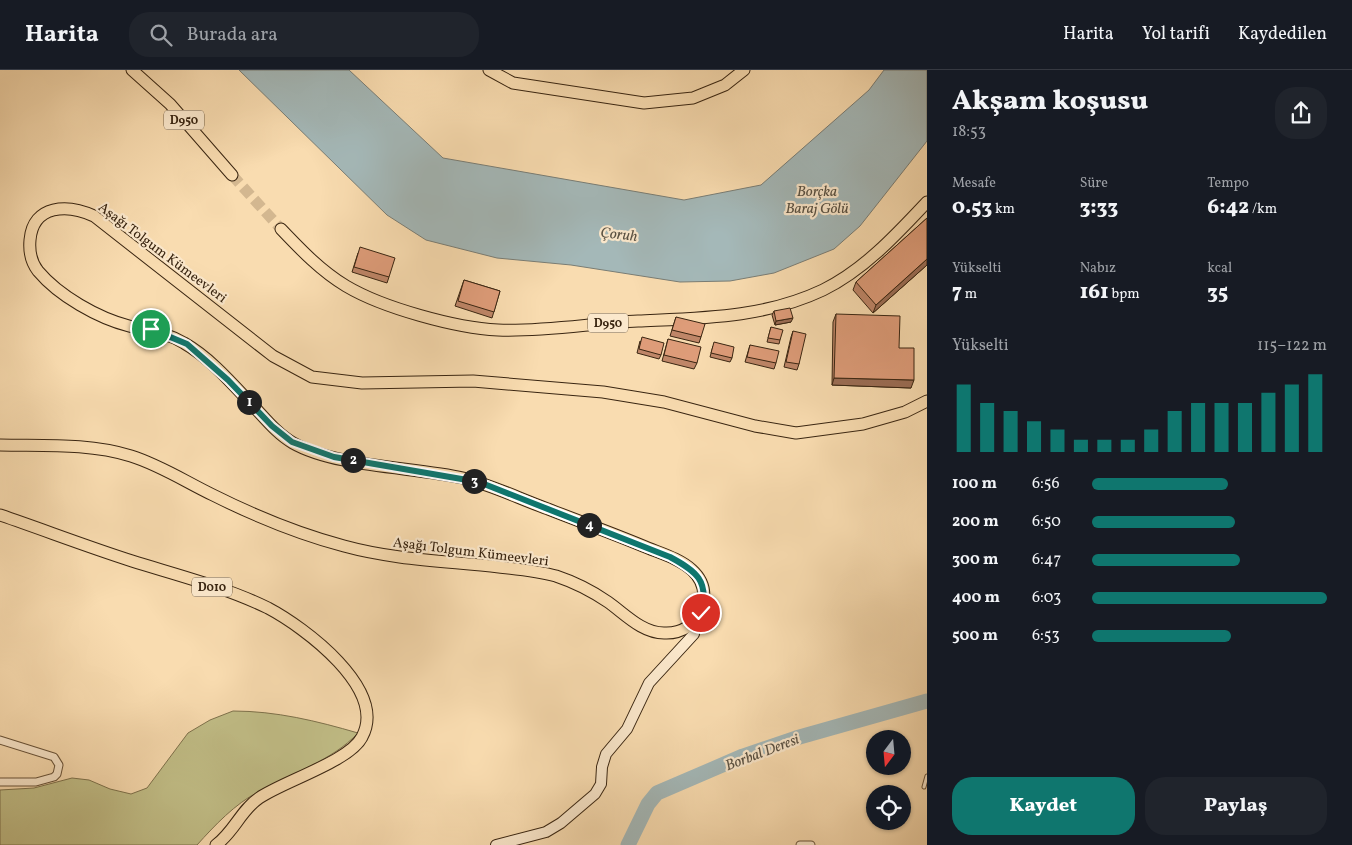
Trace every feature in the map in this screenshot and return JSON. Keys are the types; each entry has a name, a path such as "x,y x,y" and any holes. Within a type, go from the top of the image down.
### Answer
{"main road":[{"name":"D950","path":"132,70 170,104 232,174"},
{"path":"489,70 513,83 644,102 693,98 725,85 744,70"},
{"name":"D950","path":"281,229 332,277 347,287 370,297 446,321 480,328 519,330 713,317 777,308 823,290 851,273 886,243 927,202"},
{"name":"Aşağı Tolgum Kümeevleri","path":"0,445 72,446 130,456 256,515 316,538 372,553 399,558 518,569 558,577 589,590 637,624 660,633 679,631 694,622 703,604 702,583 695,572 670,557 479,482 334,457 292,442 272,426 228,380 187,344 165,333 116,321 82,304 55,286 36,269 31,258 30,246 33,224 40,216 61,208 73,209 94,216 273,356 299,372 319,379 362,383 473,380 594,390 664,402 756,426 796,433 863,424 905,412 927,401"},
{"name":"D010","path":"0,515 222,590 280,615 315,639 334,656 352,678 363,697 368,718 366,730 361,740 352,750 257,800 224,840 216,845"}],"street":[{"path":"496,845 546,832 561,824 595,794 601,784 602,767 606,754 632,722 649,683 694,634 694,622"},
{"path":"0,740 54,757 59,765 57,774 48,780 0,782"},
{"path":"800,845 811,845"}],"lane":[{"path":"924,787 927,776"}],"shaded area":[{"path":"233,711 249,711 296,717 358,733 348,743 324,759 271,785 241,803 197,845 0,845 0,790 34,788 72,778 89,780 110,789 131,794 147,788 188,733 210,720"}],"water":[{"name":"Borçka Baraj Gölü","path":"239,70 349,70 443,158 684,200 761,185 869,90 884,70 927,70 927,141 860,226 834,249 774,273 730,281 680,282 571,265 497,258 426,240 387,215"}],"building":[{"path":"927,218 927,259 876,305 856,282"},
{"path":"360,247 395,258 389,277 354,267"},
{"path":"464,280 500,291 494,312 458,301"},
{"path":"790,308 793,318 776,321 774,311"},
{"path":"836,314 900,316 899,348 914,348 914,380 834,378"},
{"path":"676,317 705,324 701,337 672,330"},
{"path":"771,327 783,330 780,340 768,338"},
{"path":"793,331 806,334 799,364 786,362"},
{"path":"642,337 664,343 661,355 639,349"},
{"path":"668,339 701,347 697,363 664,355"},
{"path":"714,342 734,347 732,358 711,353"},
{"path":"750,345 779,351 776,363 747,357"}],"waterway":[{"name":"Borbal Deresi","path":"628,845 648,804 657,793 743,756 796,738 927,701"}],"tunnel":[{"path":"232,175 281,229"}],"route":[{"path":"151,329 165,333 187,344 228,380 272,426 292,442 334,457 460,477 479,482 670,557 695,572 702,583 704,592 701,613"}],"water label":[{"name":"Çoruh","path":"619,234"}]}
